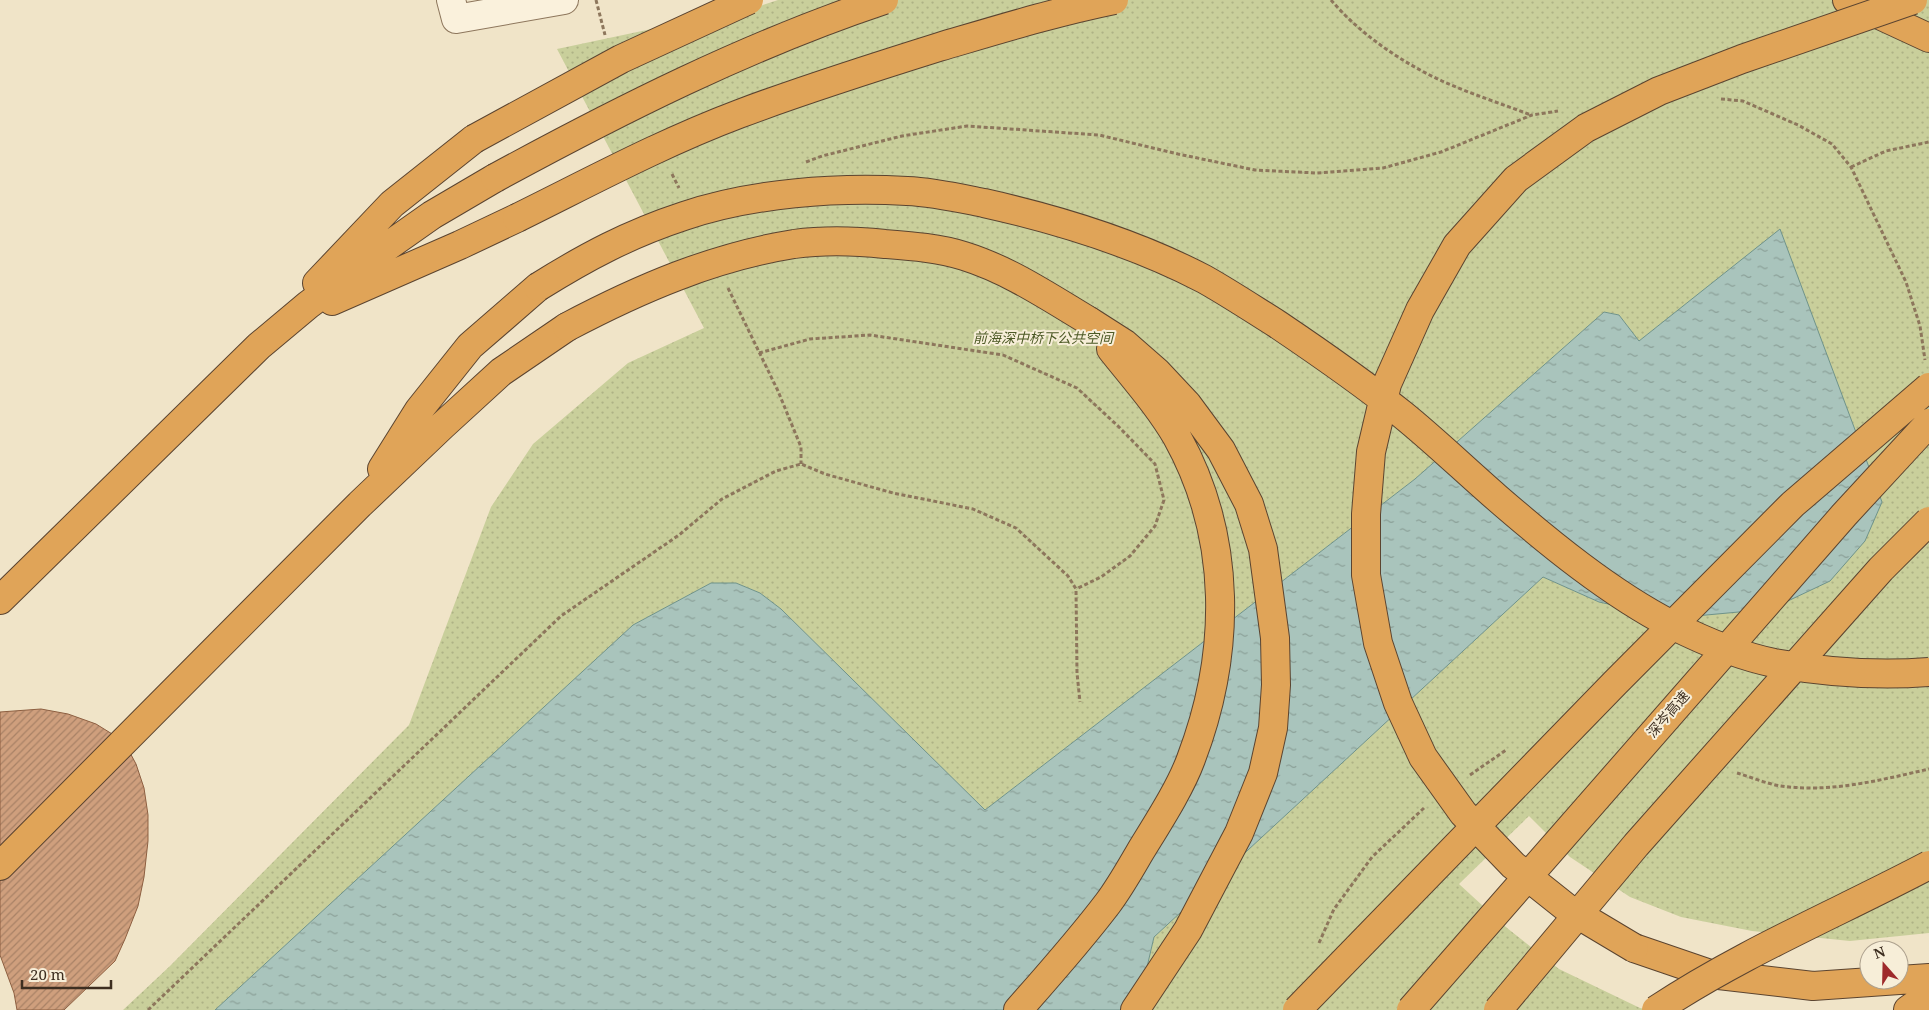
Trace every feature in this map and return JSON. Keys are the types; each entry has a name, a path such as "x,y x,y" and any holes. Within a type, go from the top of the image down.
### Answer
{"highway":[{"path":"0,600 259,346 392,204 474,139 621,59 749,0"},
{"path":"259,346 308,305 371,258 432,215 496,178 580,132 669,88 837,16 884,0"},
{"path":"259,346 313,310 517,218 641,156 738,114 862,71 1079,7 1114,0"},
{"path":"1847,0 1929,38"},
{"path":"1913,0 1742,59 1659,91 1586,128 1516,179 1457,245 1420,310 1387,384 1371,452 1366,514 1366,575 1378,643 1398,703 1423,757 1463,813 1513,866 1567,908 1634,948 1710,974 1813,986 1929,978"},
{"path":"360,504 419,410 470,346 538,287 588,256 638,233 688,215 742,202 797,194 909,191 959,198 1021,211 1078,227 1138,249 1204,279 1315,350 1389,405 1550,542 1628,599 1672,624 1722,646 1772,662 1847,672 1929,672"},
{"path":"0,866 360,504 501,372 567,327 616,301 667,279 732,258 796,244 856,241 910,246 964,256 1024,282 1125,344 1157,372 1187,404 1221,450 1249,504 1263,549 1275,638 1276,685 1273,728 1262,773 1239,832 1188,930 1135,1010"},
{"path":"1018,1010 1109,902 1159,822 1190,761 1208,706 1219,648 1218,556 1200,489 1177,438 1145,391 1089,321"},
{"path":"1297,1010 1608,690 1793,504 1927,374"},
{"name":"深岑高速","path":"1411,1010 1844,515 1929,422"},
{"path":"1498,1010 1636,845 1881,569 1929,521"},
{"path":"1656,1010 1778,940 1881,890 1929,864"},
{"path":"1908,1010 1929,995"}],"street":[{"path":"454,10 564,0"}],"path":[{"path":"1330,0 1346,18 1388,51 1441,80 1532,115"},
{"path":"1718,99 1743,101 1798,125 1832,144 1851,167 1906,282 1920,326 1927,374"},
{"path":"804,163 822,156 902,136 967,126 1099,135 1255,170 1317,173 1384,168 1441,152 1532,115 1560,110"},
{"path":"1851,167 1886,151 1929,142"},
{"path":"759,353 810,340 870,335 1004,356 1077,388 1155,464 1164,500 1155,526 1130,556 1101,578 1076,589"},
{"path":"148,1010 561,616 679,535 722,499 776,471 801,464 825,474 893,494 973,509 1016,528 1068,576 1076,589 1077,673 1080,702"},
{"path":"1736,773 1781,786 1826,787 1871,782 1929,769"}],"green space":[{"name":"前海深中桥下公共空间","path":"778,0 1929,0 1929,933 1850,941 1752,931 1681,917 1630,897 1570,857 1529,816 1459,884 1507,928 1559,969 1640,1008 1650,1010 1137,1010 1154,937 1543,577 1599,602 1780,230 1639,341 1619,315 1604,312 1415,479 985,810 781,609 760,593 736,583 711,583 633,625 215,1010 123,1010 170,966 409,725 491,507 533,444 628,363 704,328 557,49 760,6"}],"water":[{"path":"1780,229 1882,502 1865,541 1830,581 1771,609 1674,618 1599,602 1543,577 1154,937 1137,1010 215,1010 633,625 711,583 736,583 760,593 781,609 985,810 1415,479 1604,312 1619,315 1639,341"}],"building":[{"path":"41,709 68,714 96,724 117,737 128,749 136,764 144,788 148,815 148,841 144,877 138,906 115,961 64,1010 17,1010 14,993 0,955 0,712"}]}
